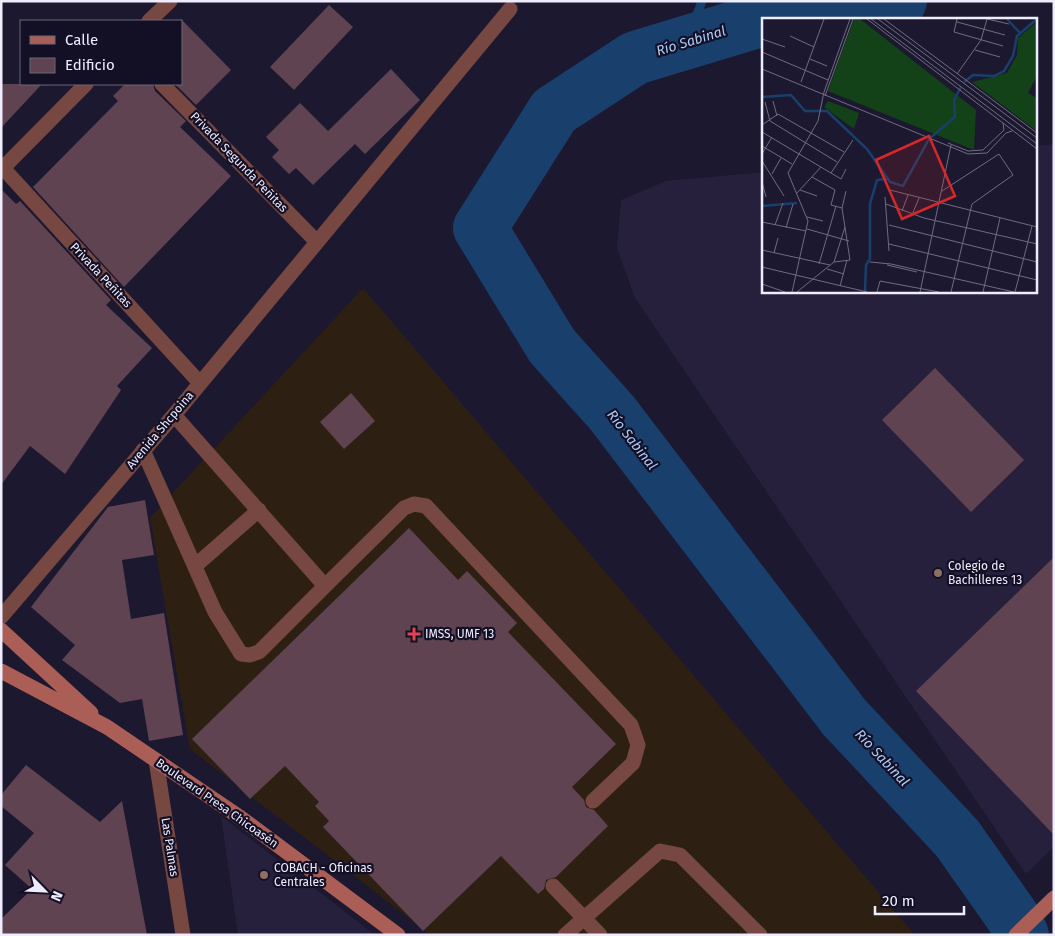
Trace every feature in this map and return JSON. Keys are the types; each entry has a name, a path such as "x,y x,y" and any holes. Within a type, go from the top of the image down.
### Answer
{"main road":[{"name":"Boulevard Presa Chicoasén","path":"1,630 107,727"},
{"name":"Boulevard Presa Chicoasén","path":"1,671 107,727 241,818 398,935"},
{"path":"1016,935 1054,898"}],"street":[{"path":"150,20 170,1"},
{"name":"Avenida Shcpoina","path":"1,617 174,415 199,382 510,9"},
{"path":"2,169 85,85"},
{"name":"Privada Segunda Peñitas","path":"163,85 316,241"},
{"name":"Privada Peñitas","path":"2,169 199,382"},
{"path":"174,415 326,586"},
{"path":"144,450 215,612 241,654 250,655 260,652 404,508 414,504 426,506 631,725 638,745 633,763 593,801"},
{"path":"196,566 259,510"},
{"name":"Las Palmas","path":"156,760 183,935"},
{"path":"564,935 660,851 680,854 760,935"},
{"path":"553,886 600,935"}],"shaded area":[{"name":"Colegio de Bachilleres 13","path":"1054,144 1054,847 1026,874 635,298 617,248 621,200 666,181 762,172 762,292 1038,292 1038,146"},
{"name":"IMSS, UMF 13","path":"363,288 915,935 431,935 190,749 150,518"},
{"name":"COBACH - Oficinas Centrales","path":"221,816 375,935 238,935"}],"building":[{"path":"329,5 353,27 294,90 270,67"},
{"path":"182,20 231,70 196,105 176,85 182,85"},
{"path":"391,69 420,100 365,154 355,144 313,185 296,168 289,174 272,157 279,150 266,137 300,103 328,131"},
{"path":"1,84 41,85 1,128"},
{"path":"124,85 153,85 155,91 186,121 180,127 231,176 124,287 33,187 118,101 113,96"},
{"path":"1,189 16,204 20,201 111,300 106,305 152,348 117,386 121,390 65,474 30,446 1,485"},
{"path":"935,368 1024,460 971,512 882,420"},
{"path":"351,393 375,421 344,449 320,422"},
{"path":"145,500 154,555 122,560 131,619 164,613 183,735 149,741 142,699 120,703 62,660 75,645 31,607 108,507"},
{"path":"409,528 458,580 467,571 517,623 508,632 616,744 572,787 584,800 586,807 594,810 608,826 556,877 546,880 544,889 538,894 501,856 423,931 323,827 329,821 315,806 319,802 285,766 250,799 192,739"},
{"path":"1054,557 1054,835 916,691"},
{"path":"26,765 100,822 122,801 147,935 1,935 1,919 32,889 5,865 34,833 1,806 1,795"}],"waterway":[{"path":"687,43 702,1"},
{"name":"Río Sabinal","path":"772,18 900,1"},
{"name":"Río Sabinal","path":"762,20 635,58 554,111 480,228 552,346 612,413 844,717 957,838 1012,916 1022,935"}],"place":[{"name":"Colegio de Bachilleres 13","path":"938,573"},
{"name":"IMSS, UMF 13","path":"414,634"},
{"name":"COBACH - Oficinas Centrales","path":"264,875"}]}
